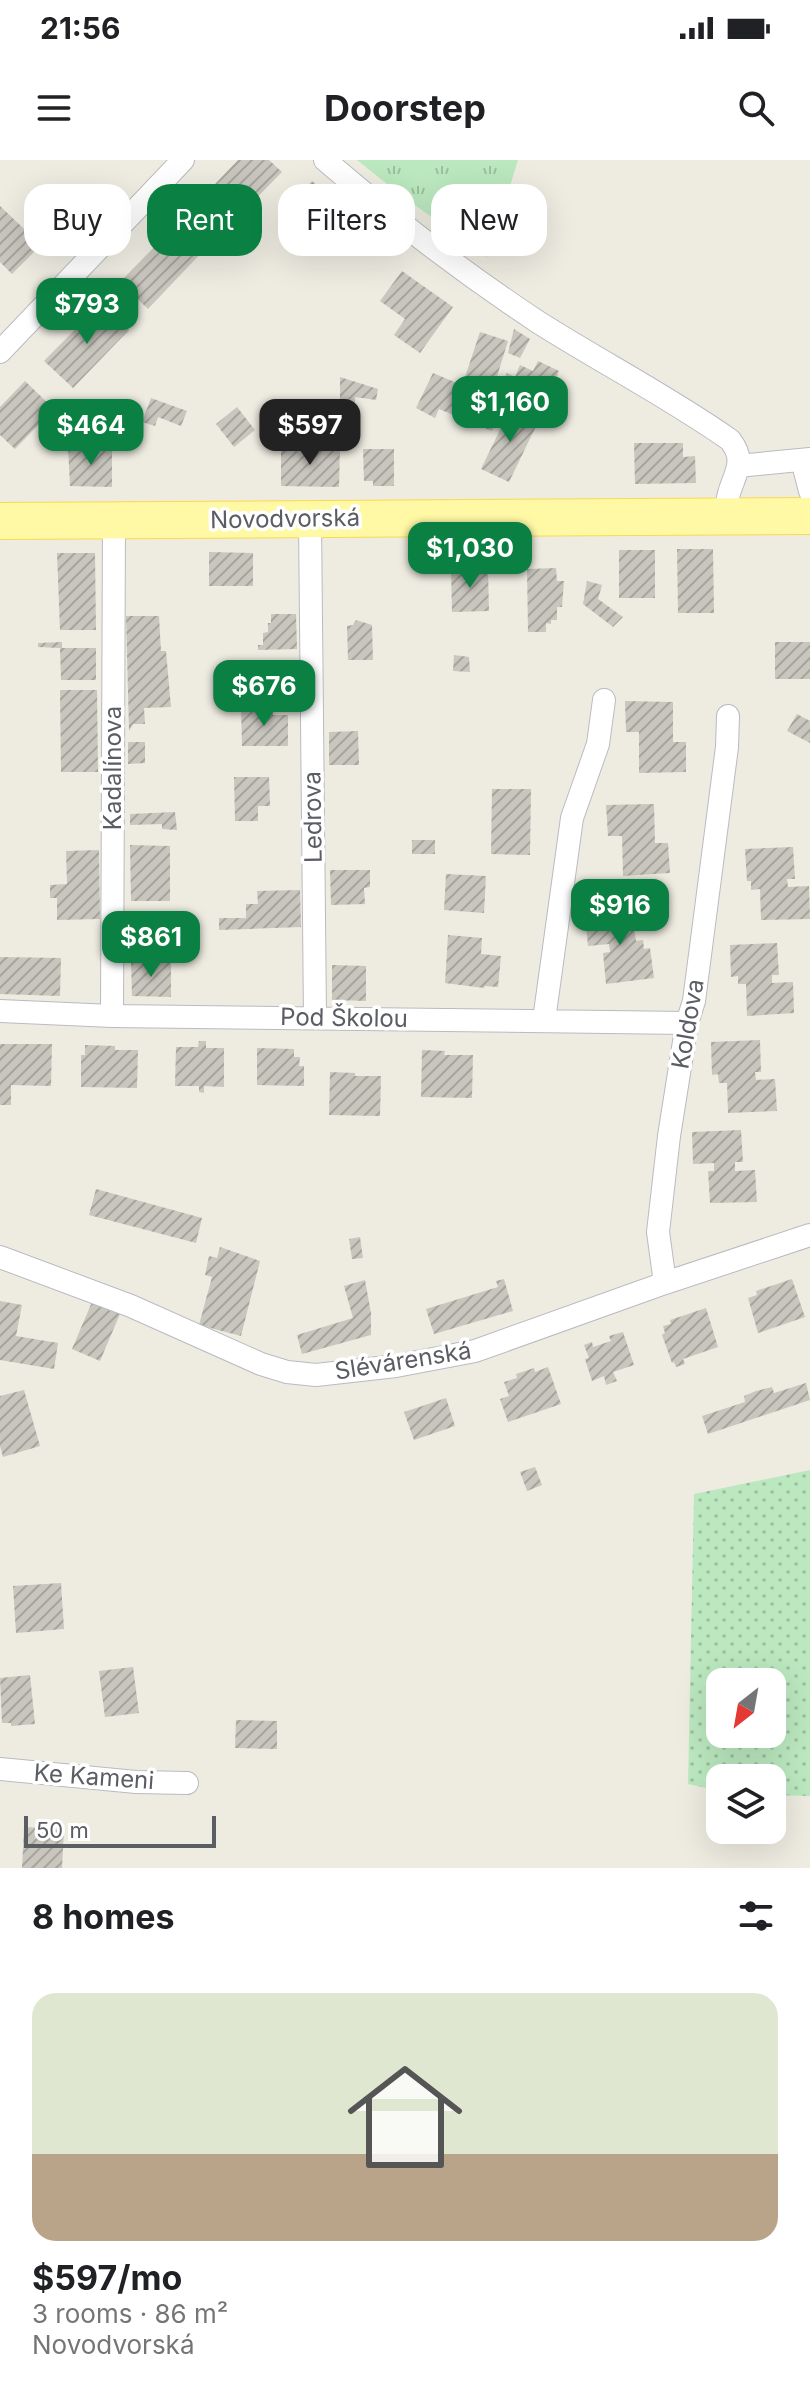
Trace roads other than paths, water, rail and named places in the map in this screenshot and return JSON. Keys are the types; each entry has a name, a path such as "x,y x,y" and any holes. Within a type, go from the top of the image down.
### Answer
{"main road":[{"name":"Novodvorská","path":"0,521 810,516"}],"street":[{"path":"0,352 183,160"},
{"path":"325,160 453,262 730,440 737,450 738,466 728,494 725,517"},
{"path":"738,466 806,460 810,491"},
{"name":"Kadalínova","path":"112,1016 114,520"},
{"name":"Ledrova","path":"310,521 315,1017"},
{"path":"544,1020 572,818 598,744 604,700"},
{"name":"Koldova","path":"665,1283 658,1232 669,1136 687,1023 694,1001 727,747 728,716"},
{"name":"Pod Školou","path":"0,1011 112,1016 687,1023"},
{"name":"Slévárenská","path":"0,1257 131,1306 261,1364 287,1372 316,1375 396,1366 475,1351 810,1235"},
{"name":"Ke Kameni","path":"0,1769 136,1782 187,1783"}]}
